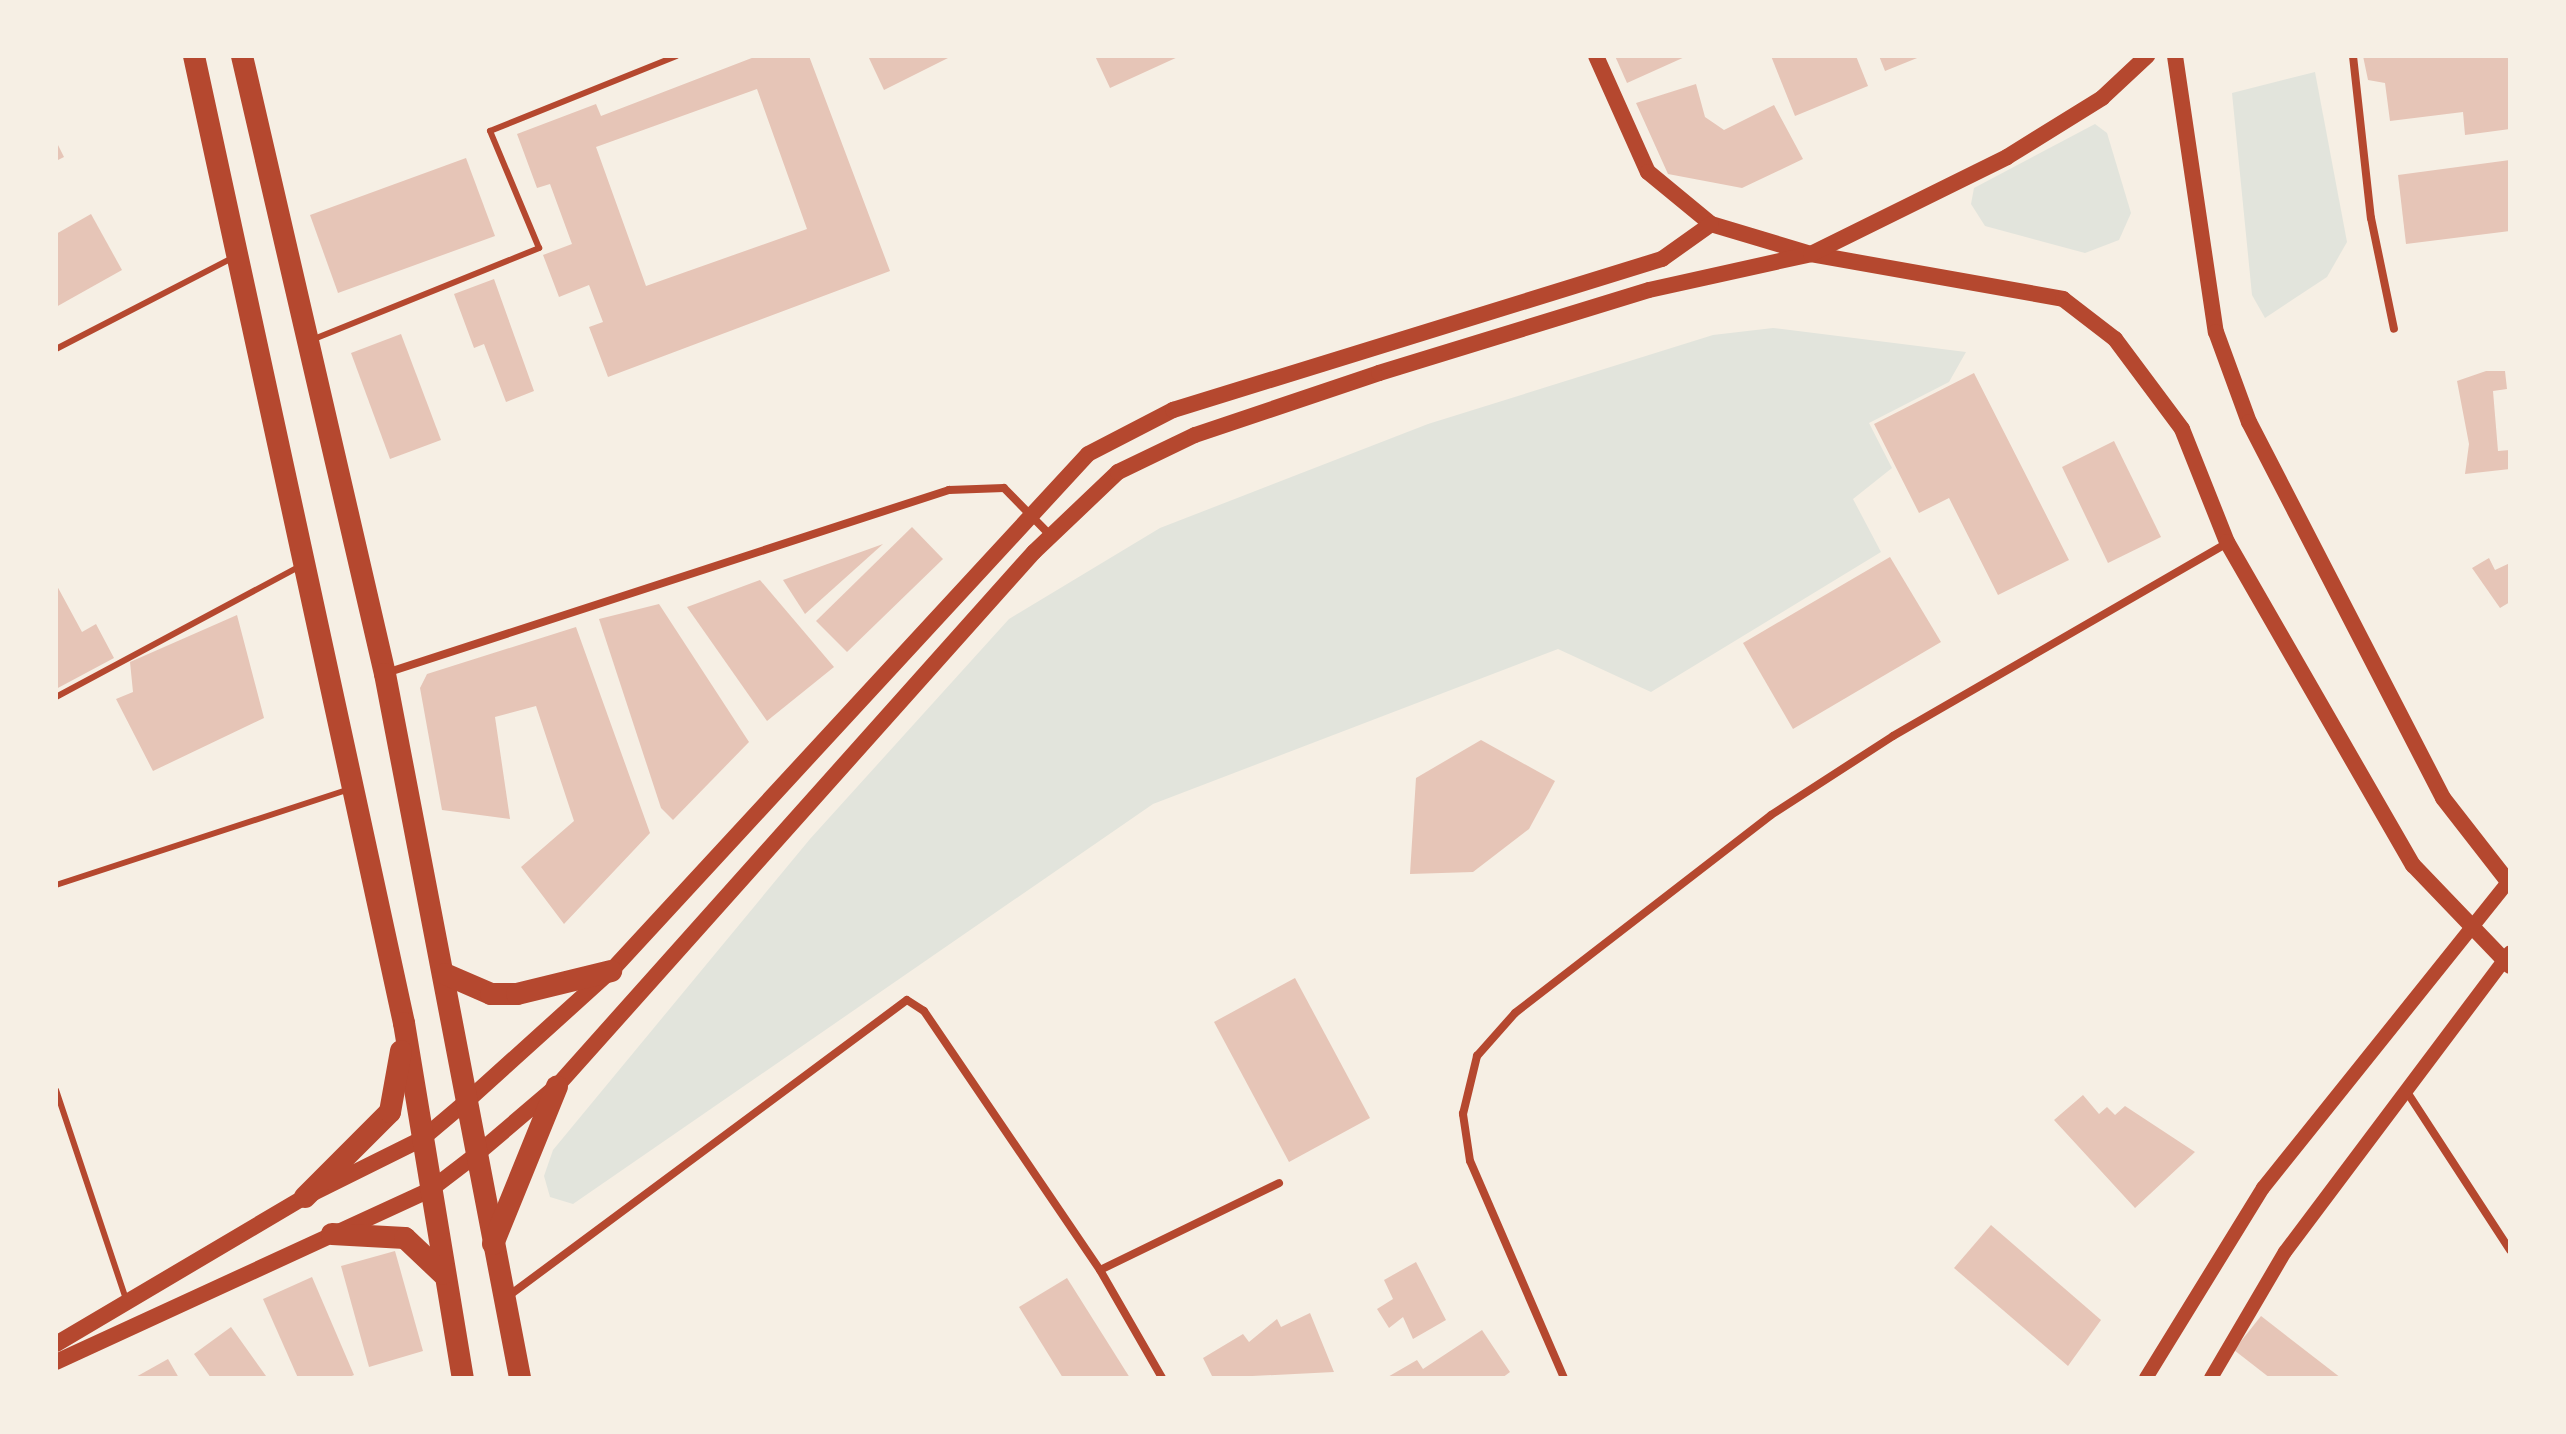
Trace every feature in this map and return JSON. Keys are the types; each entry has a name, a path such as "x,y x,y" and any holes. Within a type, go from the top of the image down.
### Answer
{"highway":[{"path":"194,56 239,254 350,789 404,1023 463,1378"},
{"path":"242,56 311,340 385,674 445,974 503,1300 520,1378"},
{"path":"445,974 504,994 611,971"},
{"path":"305,1197 390,1112 404,1023"},
{"path":"493,1245 557,1086"},
{"path":"332,1234 405,1238 444,1275"}],"main road":[{"path":"1596,56 1648,172 1711,224 1811,254 2063,299 2115,339 2182,429 2227,542 2413,865 2468,925 2508,959"},
{"path":"56,1362 430,1190 477,1154 557,1086 1051,536 1118,472 1195,435 1649,290 1811,254 2007,157 2102,98 2147,56"},
{"path":"2175,56 2216,332 2249,422 2443,798 2509,882"},
{"path":"56,1344 126,1299 305,1197 422,1139 467,1101 611,971 1028,513 1088,454 1173,410 1662,259 1711,224"}],"street":[{"path":"2353,56 2371,218 2394,329"},
{"path":"385,674 949,490 1004,488 1051,536"},
{"path":"1564,1378 1470,1161 1463,1114 1477,1056 1515,1013 1771,815 1893,736 2227,542"},
{"path":"2146,1378 2263,1188 2468,925 2509,882"},
{"path":"2211,1378 2285,1252 2508,959"},
{"path":"503,1300 907,1000 924,1011 1100,1270 1162,1378"},
{"path":"2407,1092 2510,1250"},
{"path":"1100,1270 1279,1183"}],"lane":[{"path":"311,340 539,248 490,131 677,56"},
{"path":"56,349 239,254"},
{"path":"56,697 302,565"},
{"path":"56,885 350,789"},
{"path":"56,1090 126,1299"}],"shaded area":[{"path":"2315,72 2347,242 2327,277 2265,318 2252,295 2232,93"},
{"path":"2095,124 2107,133 2131,213 2119,240 2085,253 1985,226 1971,204 1974,188"},
{"path":"1773,328 1966,352 1949,382 1869,423 1892,468 1853,499 1881,552 1651,692 1558,649 1153,804 573,1204 550,1197 544,1176 553,1150 810,839 1009,619 1160,528 1428,424 1713,335"}],"building":[{"path":"757,56 809,56 890,271 608,377 589,327 603,322 589,285 559,297 543,255 572,244 550,184 537,188 517,134 596,104 601,116","holes":["757,89 807,229 646,286 596,147"]},
{"path":"868,56 952,56 884,90"},
{"path":"1095,56 1180,56 1110,88"},
{"path":"1615,56 1687,56 1627,83"},
{"path":"1771,56 1856,56 1868,86 1795,116"},
{"path":"1879,56 1922,56 1885,71"},
{"path":"2363,56 2510,56 2510,129 2465,135 2463,112 2390,121 2385,83 2368,80"},
{"path":"1696,84 1705,117 1724,130 1774,105 1803,159 1742,188 1668,174 1636,103"},
{"path":"56,141 64,157 56,161"},
{"path":"466,158 495,236 338,293 310,215"},
{"path":"2510,160 2510,231 2406,244 2398,175"},
{"path":"91,214 122,270 56,307 56,234"},
{"path":"494,279 534,391 506,402 484,344 474,348 454,294"},
{"path":"401,334 441,440 390,459 351,353"},
{"path":"2486,371 2505,371 2507,389 2493,391 2498,451 2510,450 2510,469 2465,474 2469,444 2457,381"},
{"path":"1974,373 2069,560 1998,595 1949,498 1919,513 1874,424"},
{"path":"2114,441 2161,537 2108,563 2062,467"},
{"path":"912,527 943,559 847,652 816,621"},
{"path":"883,544 805,614 783,580"},
{"path":"1890,557 1941,642 1793,729 1743,643"},
{"path":"2489,558 2495,570 2510,563 2510,602 2500,608 2472,568"},
{"path":"760,580 834,667 767,721 687,607"},
{"path":"56,584 82,632 96,624 114,658 56,689"},
{"path":"659,604 749,742 673,820 661,808 599,619"},
{"path":"237,615 264,718 153,771 116,699 133,692 130,662"},
{"path":"576,627 650,833 564,924 521,867 574,821 536,706 495,717 510,819 442,810 420,688 427,674"},
{"path":"1481,740 1555,781 1529,829 1473,872 1410,874 1416,778"},
{"path":"1295,978 1370,1118 1289,1162 1214,1022"},
{"path":"2083,1095 2099,1114 2107,1107 2115,1115 2125,1106 2195,1152 2135,1208 2054,1120"},
{"path":"1991,1225 2101,1320 2068,1366 1954,1268"},
{"path":"395,1251 423,1351 369,1367 341,1266"},
{"path":"1416,1262 1446,1320 1413,1339 1403,1317 1389,1328 1377,1309 1393,1299 1384,1280"},
{"path":"312,1277 354,1375 347,1378 298,1378 263,1299"},
{"path":"1067,1278 1130,1378 1063,1378 1019,1307"},
{"path":"1310,1313 1334,1372 1213,1378 1203,1358 1243,1334 1249,1342 1277,1319 1281,1327"},
{"path":"2261,1316 2341,1378 2270,1378 2234,1350"},
{"path":"231,1327 266,1376 264,1378 211,1378 194,1354"},
{"path":"1482,1330 1510,1372 1502,1378 1386,1378 1417,1360 1423,1369"},
{"path":"168,1359 179,1378 134,1378"}]}
